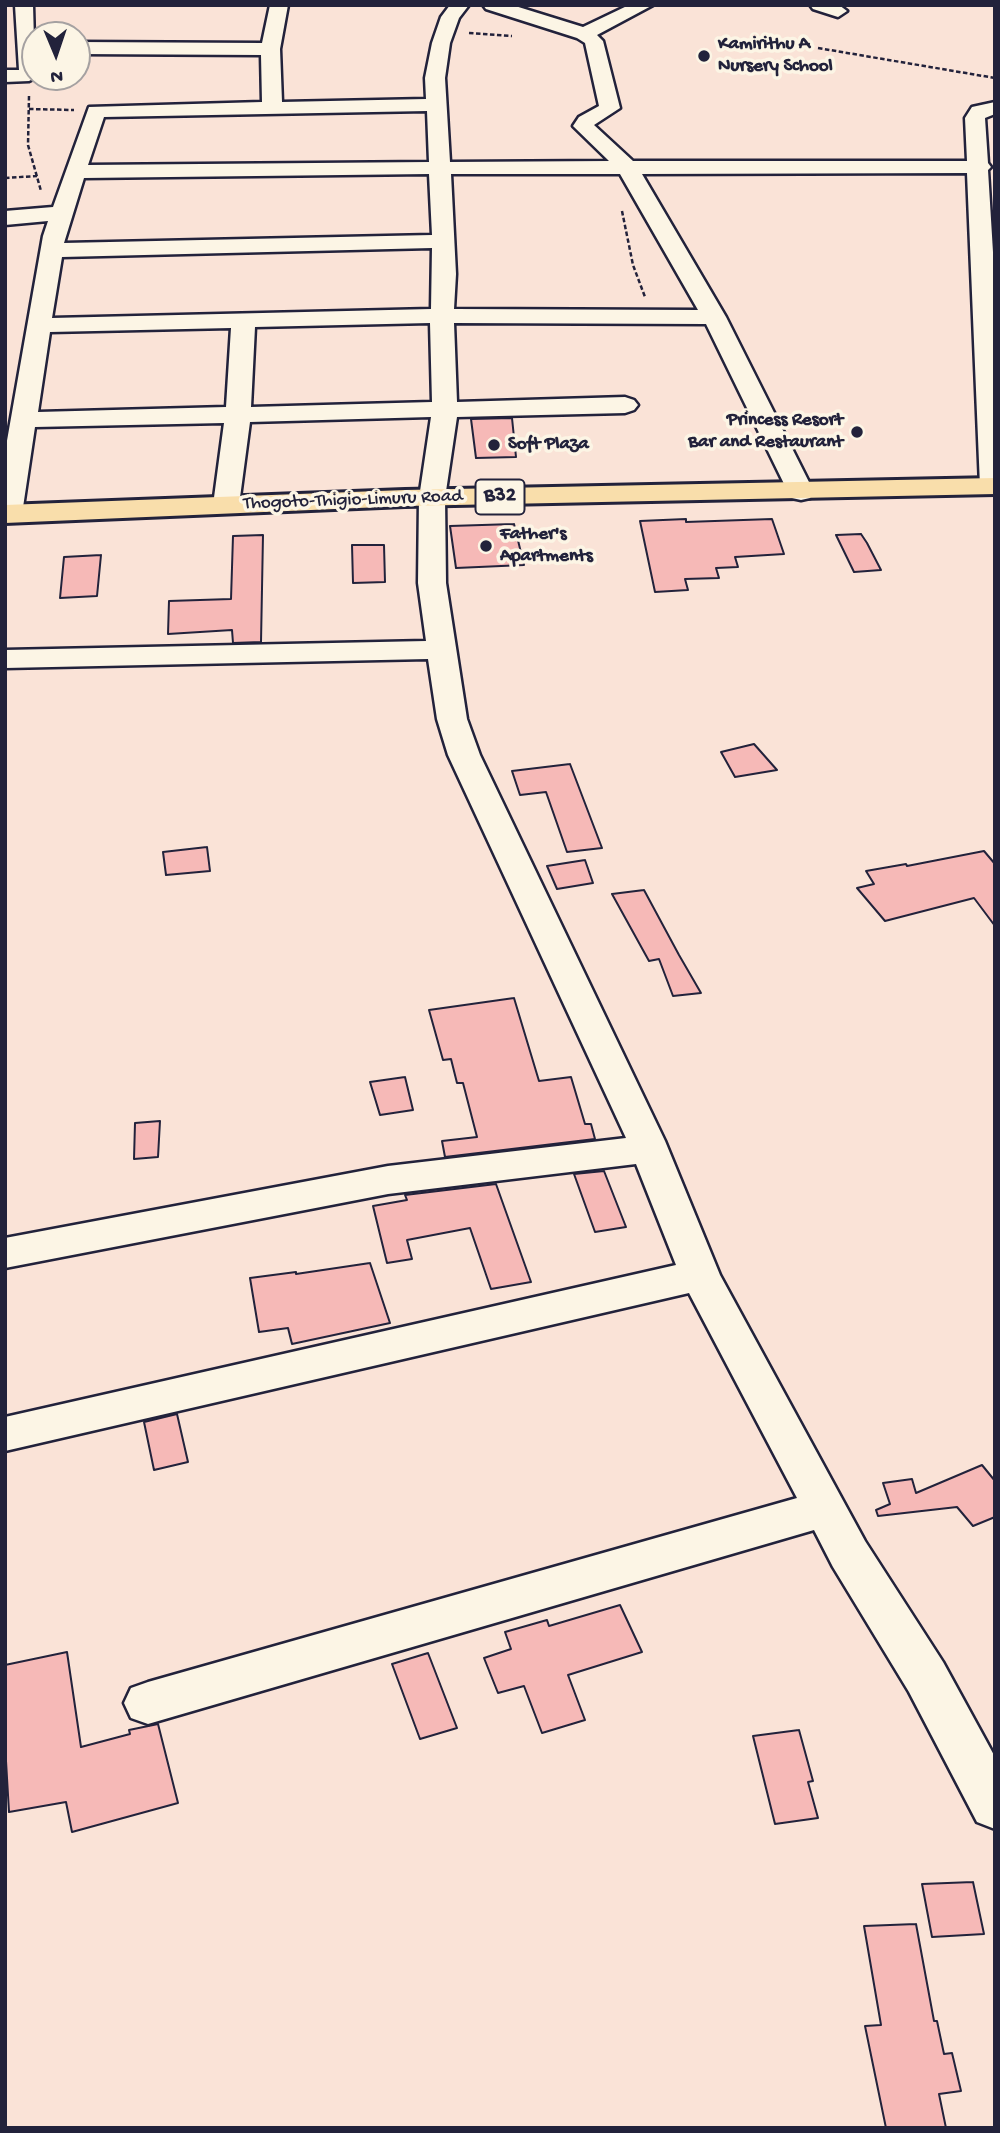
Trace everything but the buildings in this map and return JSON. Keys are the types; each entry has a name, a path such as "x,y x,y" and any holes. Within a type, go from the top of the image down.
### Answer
{"highway":[{"name":"Thogoto-Thigio-Limuru Road","path":"6,514 432,498 994,486"}],"street":[{"path":"272,107 270,49 279,5"},
{"path":"460,5 450,17 441,43 435,78 437,168 445,274 442,316 445,410 432,498 432,583 452,719 464,755 649,1149 700,1275 824,1509 926,1677 995,1806"},
{"path":"492,5 584,34 594,41 610,108 586,121 583,126 621,167 713,317 801,492"},
{"path":"584,34 644,5"},
{"path":"819,5 838,11"},
{"path":"91,48 270,49"},
{"path":"6,514 39,325 55,214 75,172 96,111 435,105"},
{"path":"994,486 975,118 979,111 995,108"},
{"path":"75,172 979,167"},
{"path":"5,218 55,214"},
{"path":"51,250 442,241"},
{"path":"39,325 442,316 713,317"},
{"path":"226,505 238,415 243,321"},
{"path":"23,420 625,405"},
{"path":"5,659 442,650"},
{"path":"5,1253 388,1180 649,1149"},
{"path":"5,1434 700,1275"},
{"path":"148,1703 824,1509"}],"path":[{"path":"818,48 995,78"},
{"path":"29,91 28,145 37,176 55,214"},
{"path":"29,109 96,111"},
{"path":"621,167 632,265 653,316"},
{"path":"5,178 37,176"}],"place":[{"name":"Kamirithu A Nursery School","path":"704,56"},
{"name":"Princess Resort Bar and Restaurant","path":"857,432"},
{"name":"Soft Plaza","path":"494,445"},
{"name":"Father's Apartments","path":"486,546"}]}
